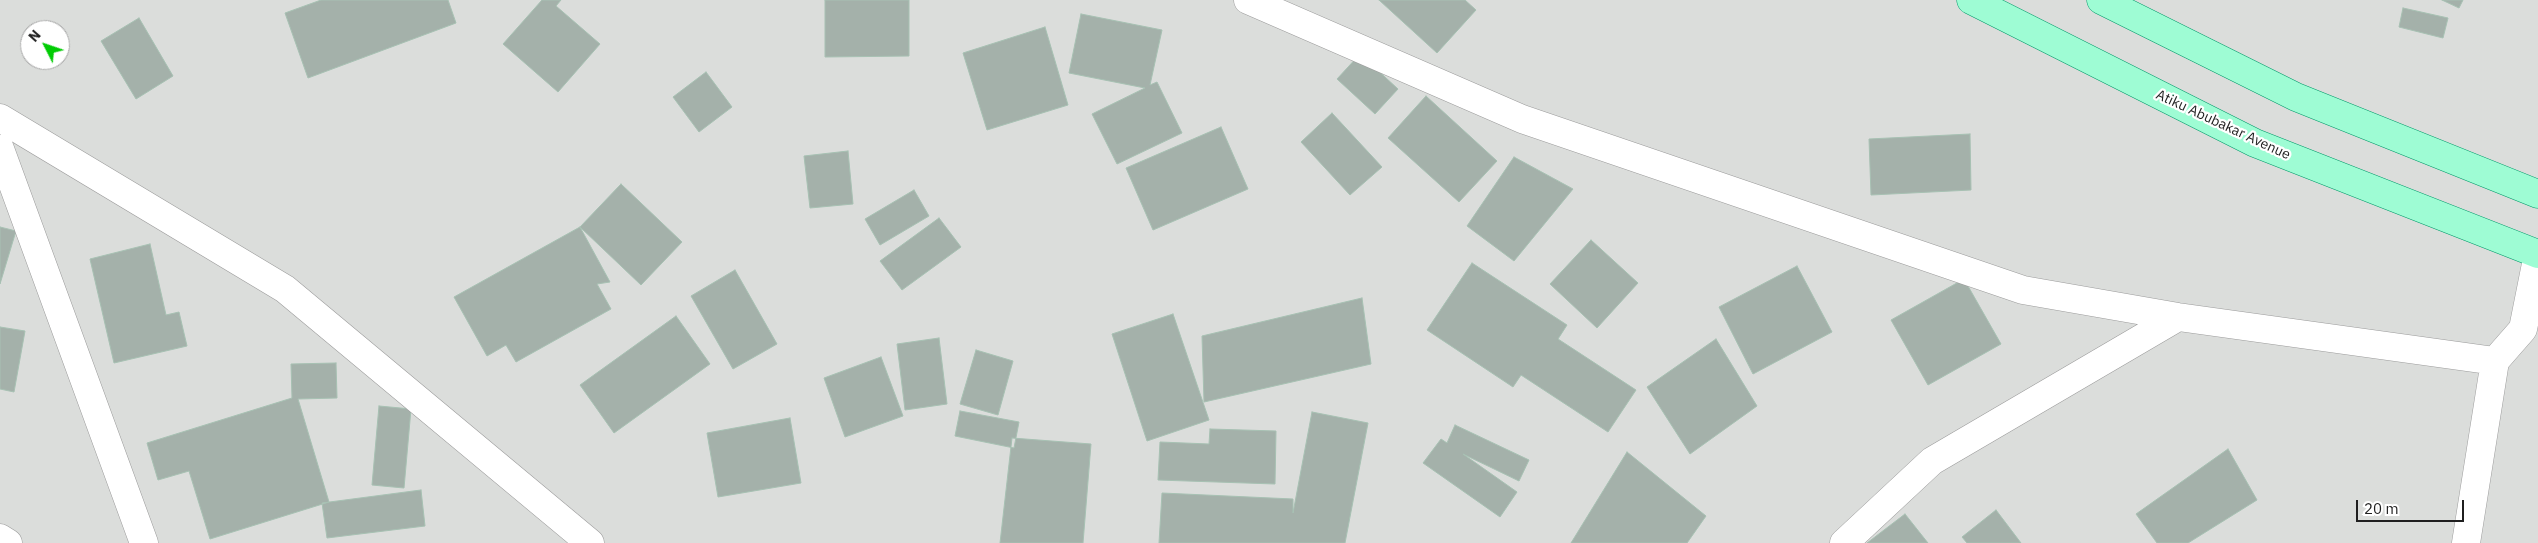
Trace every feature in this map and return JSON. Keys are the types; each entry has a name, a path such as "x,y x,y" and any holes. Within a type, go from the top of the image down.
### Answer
{"main road":[{"name":"Atiku Abubakar Avenue","path":"1971,0 2255,143 2538,254"},
{"path":"2101,0 2296,97 2538,194"}],"street":[{"path":"1248,0 1540,126 2023,290 2178,317 2495,361"},
{"path":"0,118 284,289 590,543"},
{"path":"0,149 144,543"},
{"path":"2466,543 2495,361 2523,329 2538,254"},
{"path":"1844,543 1932,461 2178,317"},
{"path":"0,538 8,543"}],"shaded area":[{"path":"0,0 2538,0 2538,543 0,543"}],"building":[{"path":"321,0 448,0 456,23 308,78 285,13"},
{"path":"542,0 561,0 556,6 600,44 558,92 503,44"},
{"path":"825,0 909,0 909,56 825,57"},
{"path":"1379,0 1465,0 1476,10 1437,53"},
{"path":"2442,0 2463,0 2459,8"},
{"path":"2403,8 2448,18 2443,38 2399,27"},
{"path":"1081,14 1162,30 1150,85 1157,82 1182,133 1117,164 1092,114 1145,88 1069,73"},
{"path":"139,18 173,76 136,99 101,41"},
{"path":"1045,27 1068,105 987,130 963,53"},
{"path":"1360,54 1398,89 1375,114 1337,79"},
{"path":"706,72 732,107 699,132 673,97"},
{"path":"1426,96 1497,161 1459,202 1388,138"},
{"path":"1332,113 1382,167 1350,195 1301,142"},
{"path":"1221,127 1248,189 1153,230 1126,168"},
{"path":"1970,134 1971,190 1871,195 1869,139"},
{"path":"848,151 853,204 810,208 804,156"},
{"path":"1514,157 1573,189 1514,261 1467,226"},
{"path":"621,184 682,242 641,285 580,227"},
{"path":"914,190 929,216 880,245 865,219"},
{"path":"939,218 961,247 902,290 880,261"},
{"path":"0,227 16,231 0,284"},
{"path":"580,227 610,282 597,284 611,309 516,362 506,345 487,356 454,297"},
{"path":"1591,240 1638,283 1597,328 1550,284"},
{"path":"150,244 166,315 179,312 187,346 114,363 90,259"},
{"path":"1472,263 1567,325 1558,339 1636,390 1608,432 1521,375 1513,387 1427,330"},
{"path":"1797,266 1832,332 1753,374 1719,307"},
{"path":"735,270 777,344 733,369 691,296"},
{"path":"1964,279 2001,344 1928,385 1891,320"},
{"path":"1362,298 1371,364 1204,402 1202,336"},
{"path":"1173,314 1209,420 1147,441 1112,334"},
{"path":"676,316 710,364 614,433 580,385"},
{"path":"0,327 25,331 14,392 0,389"},
{"path":"939,338 947,404 905,410 897,344"},
{"path":"1716,339 1757,406 1690,454 1647,387"},
{"path":"976,350 1013,361 998,415 960,404"},
{"path":"881,357 903,416 845,437 824,378"},
{"path":"336,363 337,398 298,399 329,502 210,539 189,471 158,480 147,443 292,398 291,364"},
{"path":"379,406 411,409 404,488 372,485"},
{"path":"960,411 1019,422 1014,448 955,436"},
{"path":"1312,412 1368,423 1345,543 1159,543 1162,493 1293,499 1293,513"},
{"path":"790,418 801,483 718,497 707,433"},
{"path":"1455,425 1529,460 1519,481 1463,454 1517,492 1500,517 1423,463 1441,439 1447,443"},
{"path":"1210,429 1276,431 1275,484 1158,480 1160,442 1209,444"},
{"path":"1012,438 1091,444 1083,543 1000,543"},
{"path":"2228,449 2257,500 2188,543 2157,543 2136,514"},
{"path":"1627,452 1706,516 1687,543 1571,543"},
{"path":"421,490 425,526 327,538 322,503"},
{"path":"1996,510 2021,543 1967,543 1962,537"},
{"path":"1905,514 1928,543 1867,543"}]}
